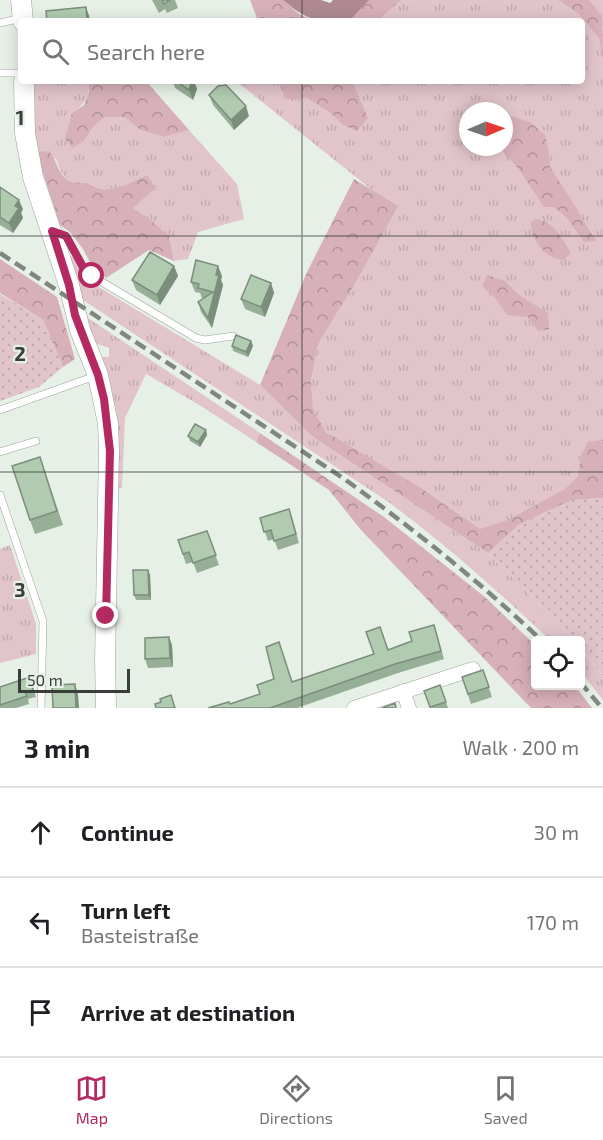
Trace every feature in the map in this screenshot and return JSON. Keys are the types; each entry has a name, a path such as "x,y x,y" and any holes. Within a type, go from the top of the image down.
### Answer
{"main road":[{"path":"24,84 28,155 33,177 69,285 75,315 98,375 108,424 110,451 106,708"}],"street":[{"path":"354,708 473,669"},
{"path":"403,691 409,708"}],"lane":[{"path":"0,23 22,13"},
{"path":"0,73 18,73"},
{"path":"52,231 66,236 83,267 103,284 196,338 206,340 233,336"},
{"path":"0,410 98,375"},
{"path":"0,452 36,441"},
{"path":"0,495 43,621 41,708"}],"green space":[{"path":"250,0 283,0 299,14 308,18 257,18"},
{"path":"343,0 603,0 603,496 559,504 478,539 390,484 305,414 312,396 311,381 318,344 356,282 387,202 240,84 585,84 585,18 332,18"},
{"path":"369,0 401,0 380,18 352,18"},
{"path":"559,0 589,0 602,16 603,61 599,38 585,21 585,18"},
{"path":"30,84 89,84 86,100 72,113 84,141 94,126 105,117 124,117 140,130 164,137 189,130 237,184 244,219 198,232 188,259 174,261 169,236 133,208 156,188 147,175 120,187 102,189 87,183 71,182 62,174 56,159 36,152"},
{"path":"89,84 149,84 189,130 164,137 140,130 124,117 105,117 94,126 84,141 72,148 65,139 72,113 84,105 89,92"},
{"path":"280,84 353,84 368,118 357,131 343,125 331,113 307,98 285,99"},
{"path":"513,117 530,122 545,135 550,167 596,241 584,242 566,217 554,207 544,207 507,156 513,156"},
{"path":"49,151 63,176 72,182 108,189 125,185 147,175 156,188 133,208 169,236 174,261 149,250 106,278 91,264 70,232 60,225 36,152"},
{"path":"354,179 398,206 318,344 311,381 313,410 326,432 421,488 480,529 508,520 565,489 578,476 581,455 588,442 603,440 603,498 572,500 520,524 488,553 313,437 260,385 307,272"},
{"path":"536,219 548,223 561,236 571,253 564,260 551,256 540,247 531,229 531,222"},
{"path":"70,256 74,258 89,281 260,385 313,437 488,553 571,636 546,636 471,568 387,501 83,300"},
{"path":"0,259 57,297 75,359 63,367 43,320 0,293"},
{"path":"487,275 505,281 519,295 548,313 549,329 538,331 528,317 507,315 496,299 482,286"},
{"path":"0,294 43,320 63,367 39,387 0,401"},
{"path":"85,316 260,433 256,442 146,374 125,418 122,488 117,487 100,357 109,357 109,348 95,343"},
{"path":"260,433 384,517 485,597 531,641 531,690 578,690 592,708 531,708 361,530 329,490 256,442"},
{"path":"603,498 603,676 585,653 585,636 571,636 488,553 520,524 572,500"},
{"path":"10,545 36,624 36,654 0,663 0,549"},
{"path":"585,654 603,676 603,700 585,677"}],"shaded area":[{"path":"283,0 321,0 330,3 333,0 369,0 352,18 311,18"}],"building":[{"path":"86,7 87,18 47,18 46,11"},
{"path":"180,84 191,84 189,90"},
{"path":"226,85 246,106 231,120 209,95 218,86"},
{"path":"0,187 19,200 15,206 19,208 9,223 0,217"},
{"path":"150,252 174,266 157,295 132,280"},
{"path":"196,260 218,266 216,275 219,275 208,318 198,302 213,292 198,288 199,284 191,282"},
{"path":"251,275 271,283 261,307 241,299"},
{"path":"236,335 251,341 246,352 232,346"},
{"path":"195,424 206,430 198,442 188,436"},
{"path":"40,457 57,511 30,520 12,466"},
{"path":"289,509 296,534 274,541 271,530 264,532 260,518"},
{"path":"207,531 216,555 193,563 189,552 183,554 178,540"},
{"path":"133,570 148,570 149,595 134,595"},
{"path":"434,625 441,651 395,664 270,708 208,708 229,702 230,704 260,694 257,685 274,679 266,647 279,642 292,682 374,654 366,632 380,627 388,650 412,641 409,632"},
{"path":"169,637 170,658 145,659 145,638"},
{"path":"483,670 489,687 468,694 462,677"},
{"path":"30,677 33,690 25,692 27,696 0,705 0,687"},
{"path":"75,684 76,708 53,708 52,685"},
{"path":"440,685 446,702 430,707 424,691"},
{"path":"171,695 175,708 156,708 155,704 161,702 160,699"},
{"path":"395,703 396,708 382,708"}],"railway":[{"path":"0,253 343,478 445,556 537,636"},
{"path":"585,688 602,708"}],"route":[{"path":"92,276 83,267 66,236 52,231 69,285 75,315 98,375 108,424 110,451 106,616"}]}
